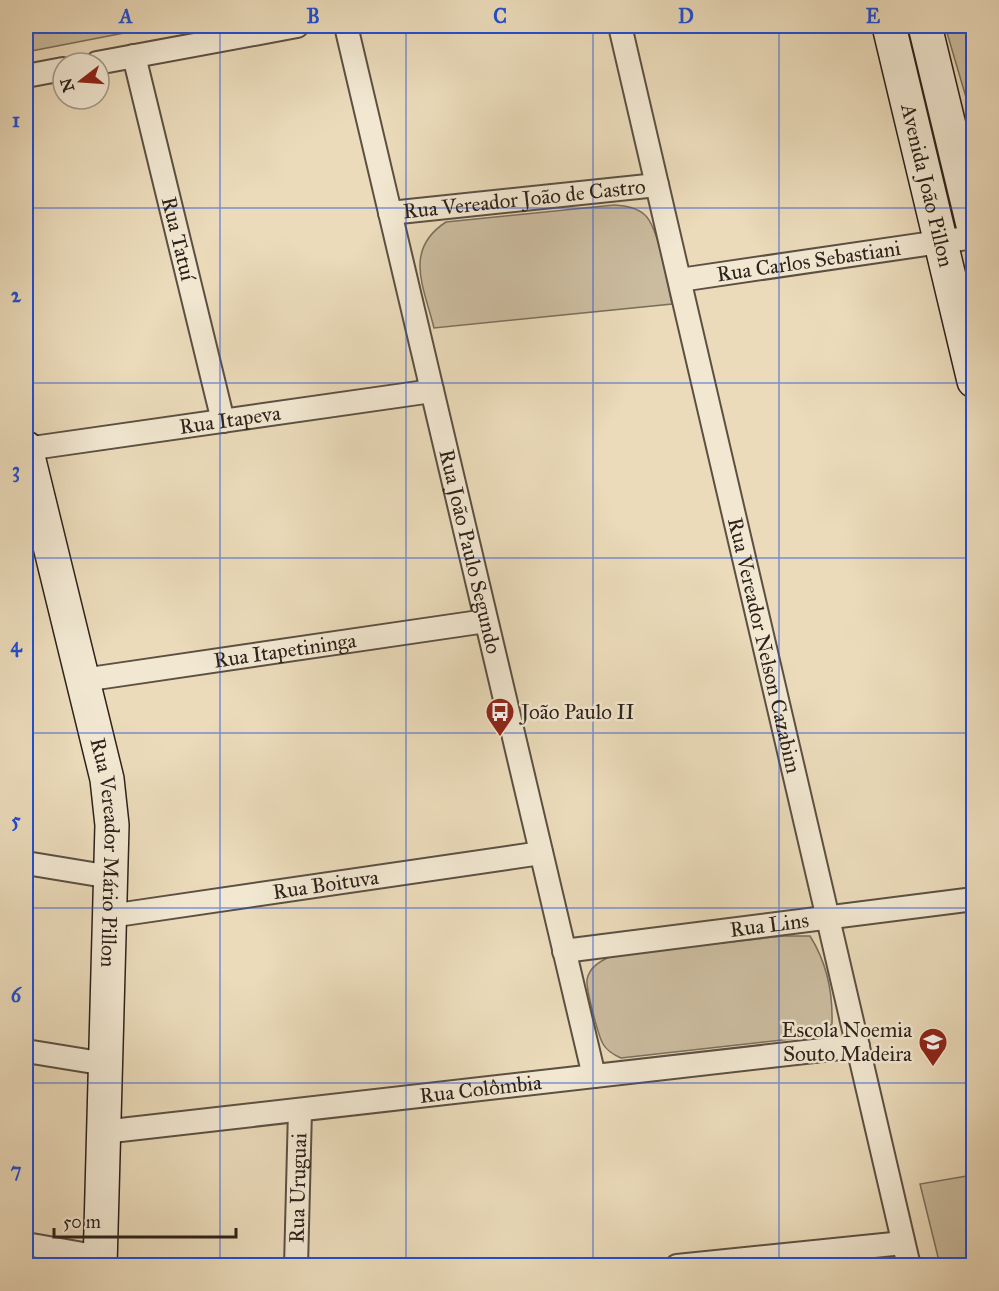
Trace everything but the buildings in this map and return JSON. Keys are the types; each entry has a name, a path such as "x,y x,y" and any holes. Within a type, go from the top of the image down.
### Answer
{"street":[{"path":"111,60 134,56 212,33 297,26"},
{"name":"Rua João Paulo Segundo","path":"346,26 594,1076"},
{"name":"Rua Vereador Nelson Cazabim","path":"620,26 909,1266"},
{"name":"Avenida João Pillon","path":"889,26 974,381"},
{"name":"Avenida João Pillon","path":"925,26 962,139 974,229"},
{"name":"Rua Tatuí","path":"134,56 223,421"},
{"path":"26,76 51,71"},
{"name":"Rua Vereador João de Castro","path":"390,213 657,185"},
{"name":"Rua Carlos Sebastiani","path":"680,280 974,237"},
{"name":"Rua Itapeva","path":"26,448 432,391"},
{"name":"Rua Vereador Mário Pillon","path":"26,448 107,779 112,825 100,1261"},
{"name":"Rua Itapetininga","path":"83,680 486,621"},
{"name":"Rua Boituva","path":"110,916 541,854"},
{"path":"26,863 111,877"},
{"name":"Rua Lins","path":"564,951 974,899"},
{"name":"Rua Colômbia","path":"104,1132 858,1046"},
{"path":"26,1051 105,1064"},
{"name":"Rua Uruguai","path":"296,1266 300,1110"},
{"path":"26,1244 100,1261"},
{"path":"677,1266 903,1244"}],"shaded area":[{"path":"26,26 160,26 26,52"},
{"path":"945,26 973,26 973,121"},
{"path":"614,205 638,210 650,222 658,243 672,304 434,328 422,284 421,257 433,233 446,222"},
{"path":"783,936 810,936 825,967 830,989 832,1024 818,1036 621,1058 603,1044 588,993 587,980 590,971 601,961 613,955"},
{"path":"973,1175 973,1265 940,1265 920,1184"}],"place":[{"name":"João Paulo II","path":"500,738"},
{"name":"Escola Noemia Souto Madeira","path":"933,1068"}]}
